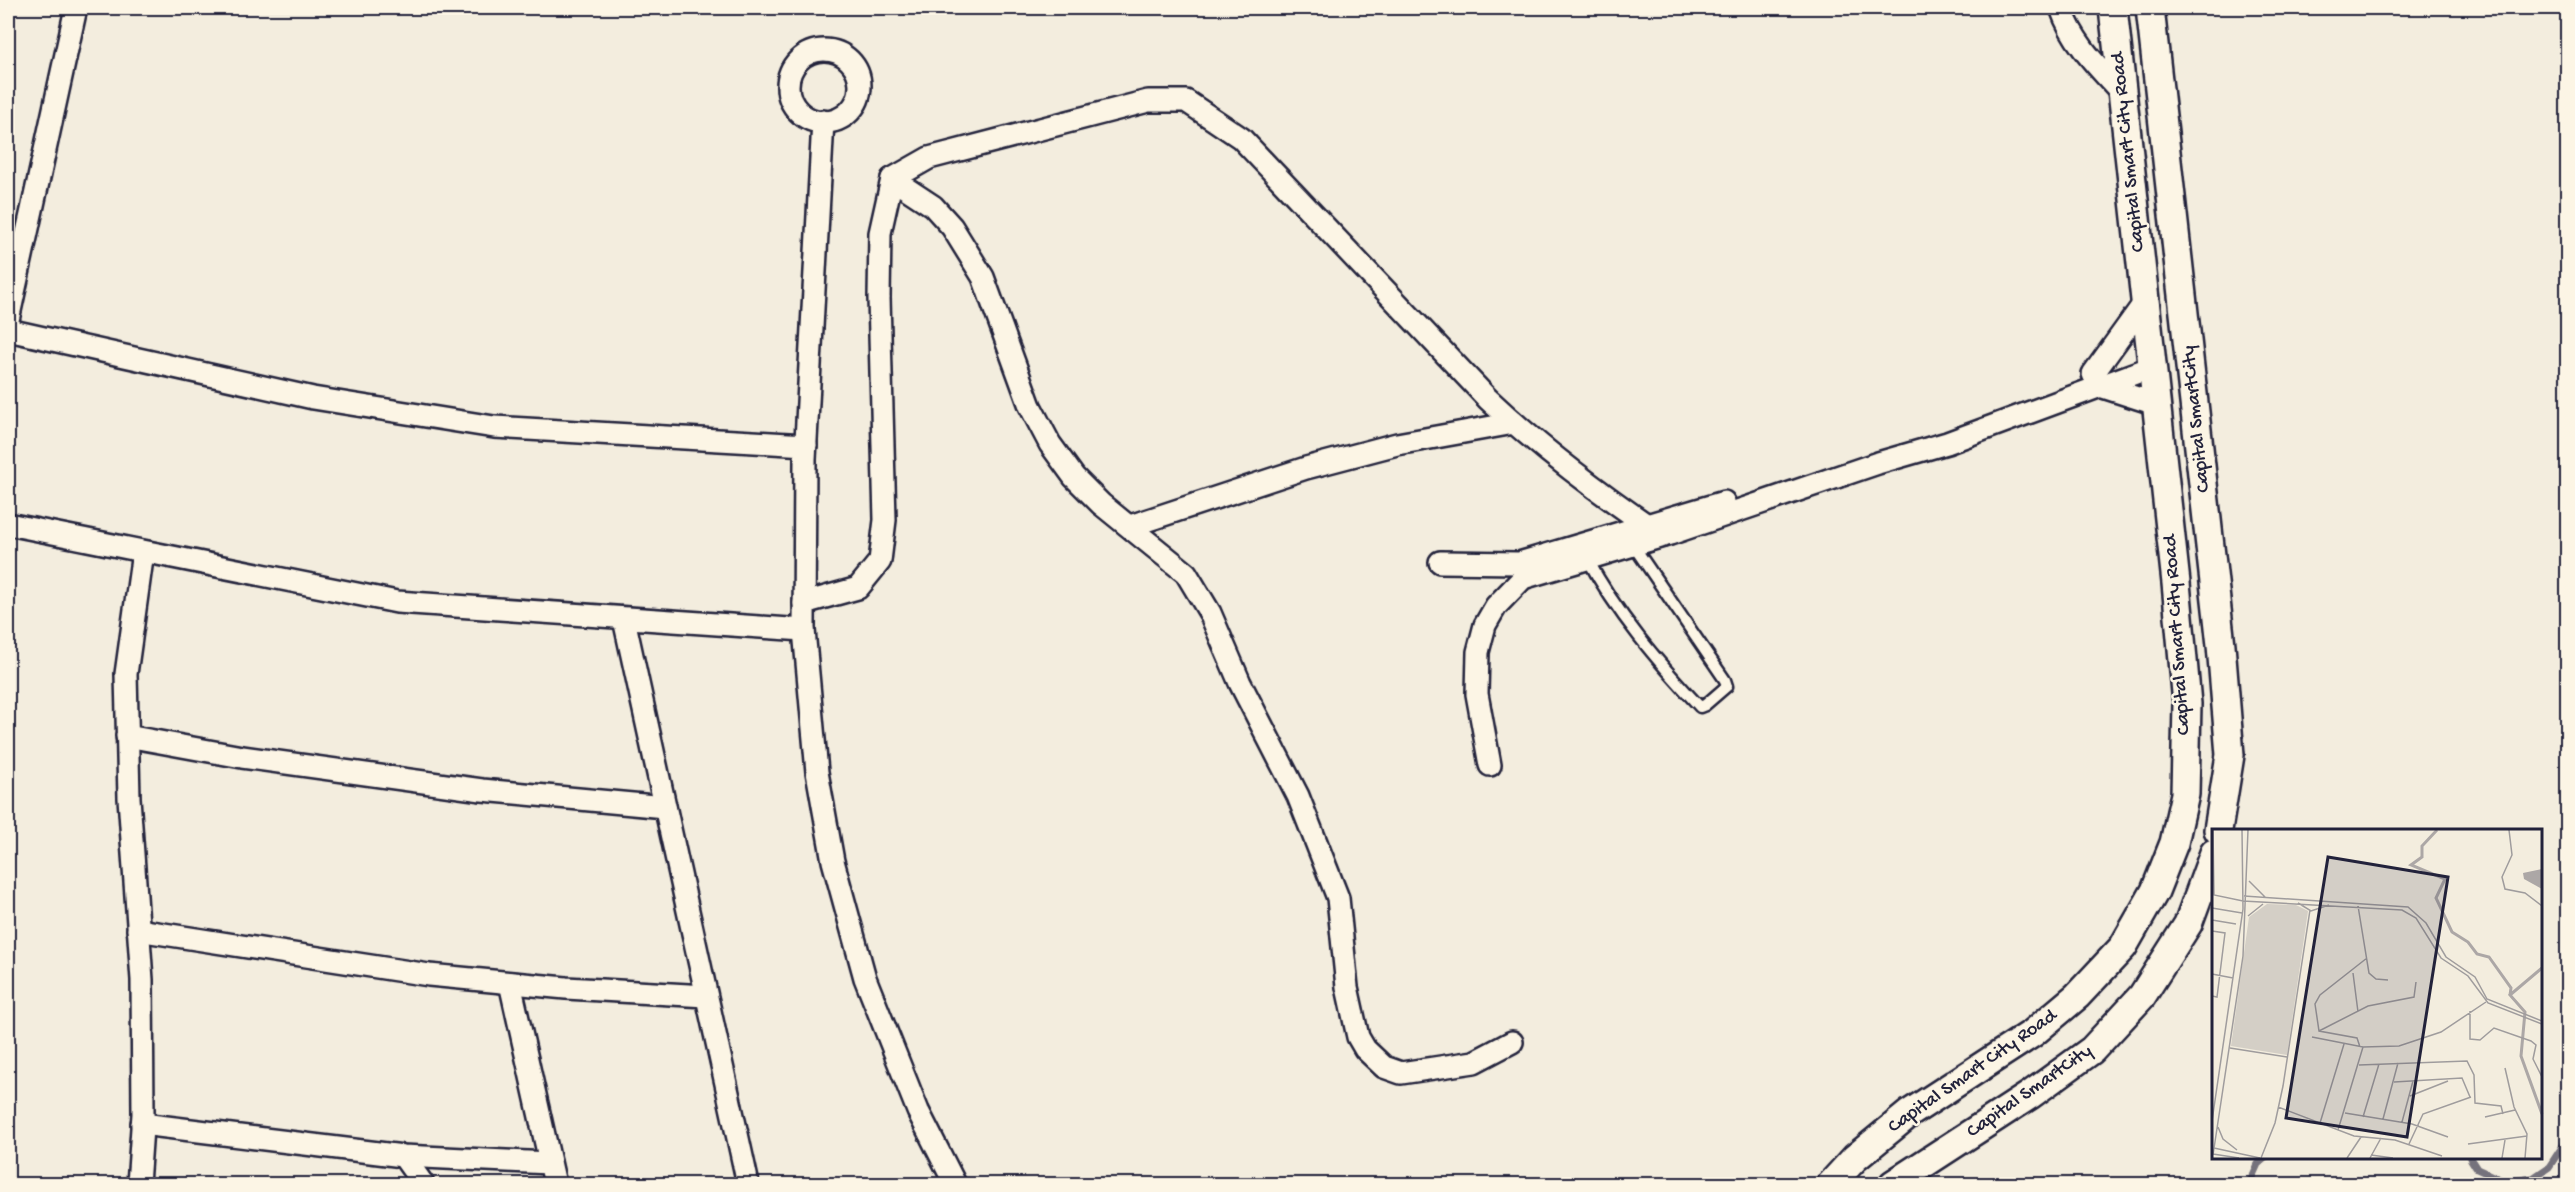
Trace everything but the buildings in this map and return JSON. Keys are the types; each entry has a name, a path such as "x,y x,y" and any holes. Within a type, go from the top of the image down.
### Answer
{"street":[{"path":"8,320 76,8"},
{"path":"2061,8 2072,34 2086,55 2123,94"},
{"name":"Capital Smart City Road","path":"1831,1185 1855,1158 1910,1113 2033,1034 2077,996 2123,947 2155,891 2174,843 2185,794 2187,705 2113,8"},
{"name":"Capital SmartCity","path":"2150,8 2221,645 2230,755 2218,829"},
{"path":"804,603 858,588 880,561 885,520 879,298 880,232 892,179 929,158 1148,101 1186,100 1241,138 1488,399 1604,496 1655,531"},
{"path":"823,122 806,445 804,603 804,630 817,772 836,872 865,978 918,1111 955,1185"},
{"path":"892,179 933,206 952,227 983,278 1030,406 1050,444 1074,477 1101,504 1186,573 1210,613 1240,683 1298,796 1338,898 1347,987 1358,1038 1365,1049 1384,1067 1401,1073 1474,1062 1512,1041"},
{"path":"2097,380 2145,302"},
{"path":"8,330 312,398 494,427 806,445"},
{"path":"1490,765 1477,694 1478,652 1485,626 1521,571 1655,531 1965,427 2151,359"},
{"path":"2097,380 2156,404"},
{"path":"1130,526 1325,463 1397,444 1514,423"},
{"path":"8,524 397,602 804,630"},
{"path":"1440,562 1521,571 1587,558 1633,545 1655,531"},
{"path":"138,1185 142,1124 142,980 129,798 126,674 143,552"},
{"path":"624,619 748,1185"},
{"path":"127,736 242,757 482,790 665,807"},
{"name":"Capital SmartCity","path":"1893,1185 2030,1095 2092,1050 2142,996 2188,924 2212,858"},
{"path":"138,930 429,975 510,983 706,996"},
{"path":"510,983 555,1185"},
{"path":"142,1124 403,1156 550,1163"},
{"path":"403,1156 423,1185"}],"lane":[{"path":"1587,558 1617,610 1671,676 1700,707 1705,705 1727,686 1725,680 1633,545"}],"waterway":[{"path":"2471,1159 2477,1169 2506,1182 2533,1178 2549,1167 2568,1138"},
{"path":"2249,1184 2258,1164 2264,1159"}]}
